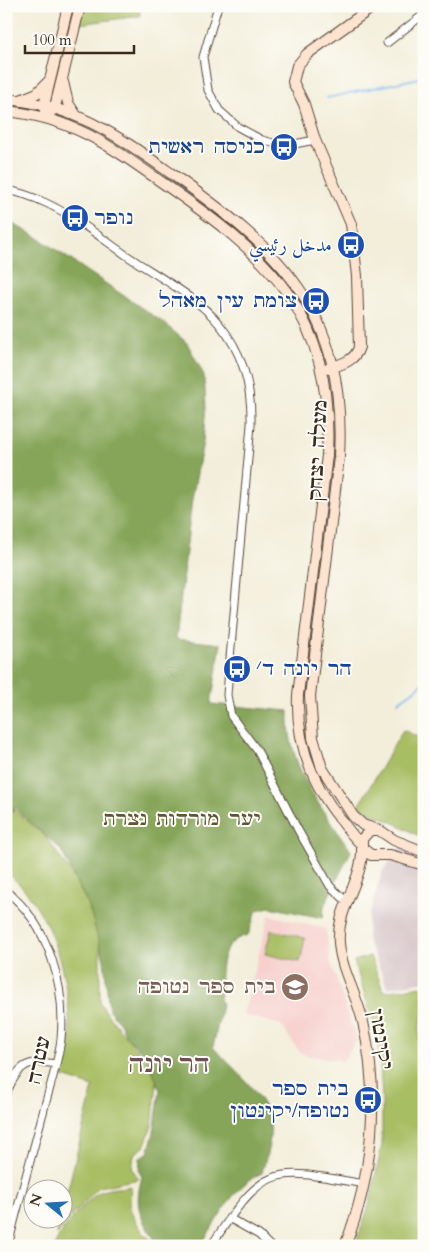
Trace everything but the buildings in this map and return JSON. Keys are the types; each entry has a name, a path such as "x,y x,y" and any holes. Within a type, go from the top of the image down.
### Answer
{"street":[{"path":"47,118 44,105 68,6"},
{"path":"47,118 55,107 80,6"},
{"path":"218,6 203,57 208,90 220,110 238,127 262,140 284,146 315,140"},
{"path":"322,369 350,361 358,353 357,276 351,224 315,140 304,104 293,82 297,66 307,54 374,6"},
{"path":"387,43 424,14"},
{"path":"62,79 68,103 77,115"},
{"path":"19,100 37,93 50,80"},
{"name":"מעלה יצחק","path":"6,99 55,107 77,115 113,133 227,214 266,247 293,280 310,305 334,366 340,408 339,456 310,696 311,728 318,759 333,787 358,821 424,852"},
{"name":"מעלה יצחק","path":"6,111 47,118 76,128 106,143 215,219 242,241 266,266 296,306 312,338 322,369 328,409 327,456 298,695 298,718 303,751 311,774 336,814 362,846"},
{"path":"6,190 33,197 62,212 184,294 207,311 220,325 237,354 250,392 251,425 227,695 230,716 257,750 330,886 348,900"},
{"path":"378,855 388,845 383,833 366,832 362,846 371,855 378,855 390,855 424,865"},
{"name":"יקינטון","path":"345,1246 364,1184 371,1134 371,1079 363,1022 339,944 340,924 362,866 362,846"},
{"name":"יקינטון","path":"348,900 378,855"},
{"name":"עטרה","path":"6,891 17,899 28,913 44,941 54,965 60,990 62,1016 61,1038 56,1064 8,1246"},
{"path":"6,1094 18,1072 24,1066 32,1062 56,1064"},
{"path":"211,1246 229,1218 253,1188 262,1181 284,1174 315,1175 364,1184"},
{"path":"229,1218 259,1234 270,1246"}],"shaded area":[{"path":"406,839 424,848 424,981 388,988 367,939 368,921 382,872"},
{"name":"בית ספר נטופה","path":"269,915 326,929 330,960 357,1040 343,1061 301,1054 281,1025 243,1015"}],"green space":[{"path":"81,6 139,6 140,16 79,24"},
{"name":"יער מורדות נצרת","path":"6,224 13,224 37,237 164,323 187,343 204,375 206,406 203,442 192,499 176,639 221,644 211,704 289,711 293,750 300,768 308,786 351,851 324,906 323,918 269,907 257,910 248,935 230,944 226,952 221,969 220,1000 222,1005 213,1047 256,1093 268,1114 270,1136 262,1173 243,1185 228,1202 204,1240 191,1243 173,1244 155,1240 142,1217 138,1203 142,1177 139,1172 140,1157 148,1153 154,1132 160,1090 147,1057 126,1036 120,1023 109,1010 104,960 89,907 61,850 15,808 6,815"},
{"path":"403,730 424,740 424,839 401,826 358,807"},
{"path":"15,810 45,836 70,871 89,906 100,944 100,1003 110,1018 154,1069 157,1083 152,1126 144,1147 134,1154 132,1169 139,1179 99,1187 72,1215 72,1180 70,1180 93,1087 61,1076 69,1042 67,998 63,973 47,926 36,905 22,887 6,873 6,818"},
{"path":"271,930 305,938 300,962 265,954"},
{"path":"370,956 384,992 421,986 424,992 424,1011 419,1030 424,1099 422,1246 355,1246 369,1206 382,1145 382,1098 378,1037 354,961"},
{"path":"131,1186 130,1206 134,1218 141,1230 156,1244 161,1246 55,1246 63,1230 72,1230 72,1219 94,1196 107,1190"}],"waterway":[{"path":"327,98 424,77"},
{"path":"398,702 424,683"}],"place":[{"name":"כניסה ראשית","path":"284,147"},
{"name":"נופר","path":"75,218"},
{"name":"مدخل رئيسي","path":"351,245"},
{"name":"צומת עין מאהל","path":"316,301"},
{"name":"הר יונה ד׳","path":"237,669"},
{"name":"בית ספר נטופה","path":"295,987"},
{"name":"בית ספר נטופה/יקינטון","path":"368,1100"}],"district":[{"name":"הר יונה","path":"169,1064"}]}
